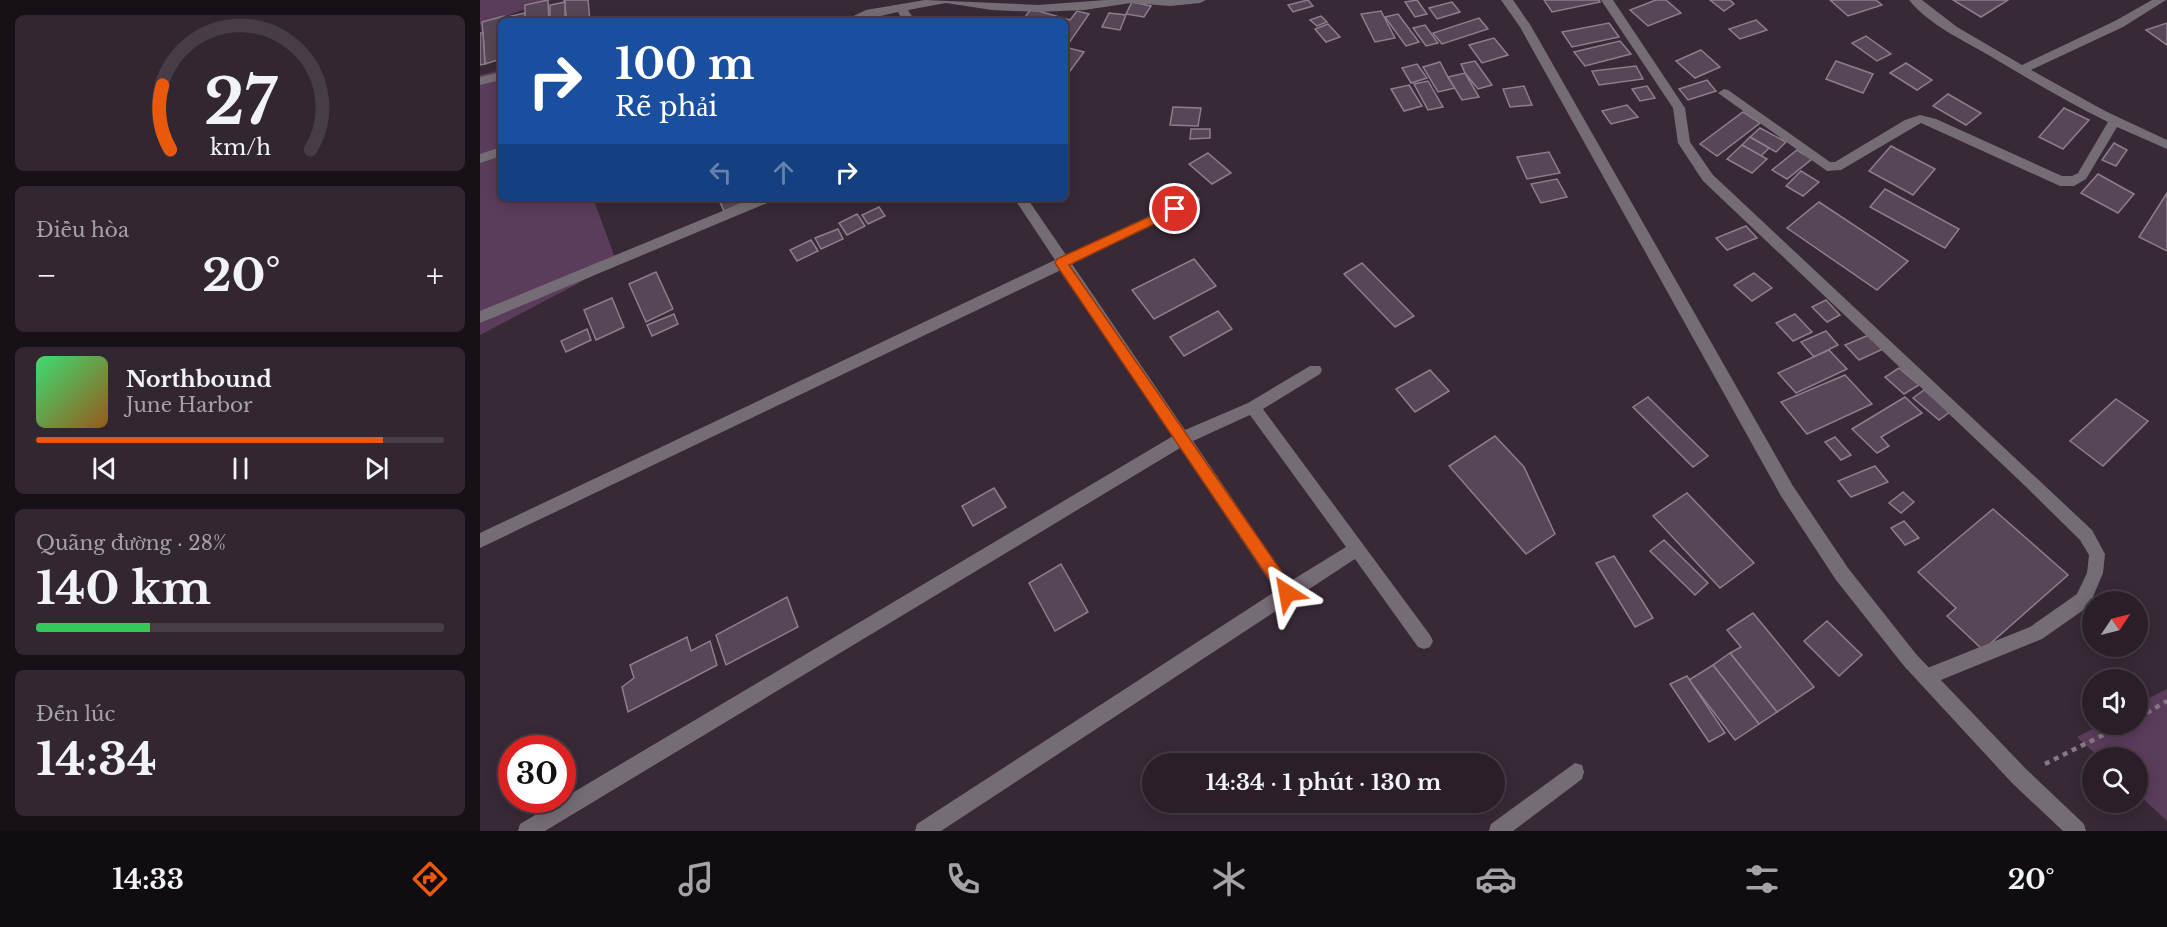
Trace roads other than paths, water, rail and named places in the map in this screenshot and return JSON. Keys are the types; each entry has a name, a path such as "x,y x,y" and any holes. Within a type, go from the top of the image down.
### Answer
{"street":[{"path":"856,18 866,14 946,0 968,5 1039,7 1091,6 1131,0 1170,3 1200,0"},
{"path":"1507,0 1525,26 1787,491 1842,574 1926,677 2019,776 2076,831"},
{"path":"1607,0 1679,108 1684,144 1708,178 2028,478 2086,535 2097,554 2095,573 2083,600 2036,633 1926,677"},
{"path":"1915,0 1944,23 2021,70 2114,122 2167,145"},
{"path":"2021,70 2119,24 2160,0"},
{"path":"901,8 907,18"},
{"path":"480,81 498,77"},
{"path":"1724,93 1827,166 1837,167 1909,123 1920,120 1944,126 2060,182 2074,181 2082,176 2114,122"},
{"path":"480,159 498,152"},
{"path":"480,541 1194,200"},
{"path":"480,317 760,201"},
{"path":"1022,201 1061,263 1287,593"},
{"path":"527,831 1183,438 1253,407 1315,370"},
{"path":"1253,407 1355,550 1424,641"},
{"path":"924,831 1355,550"},
{"path":"1498,831 1575,772"}]}
